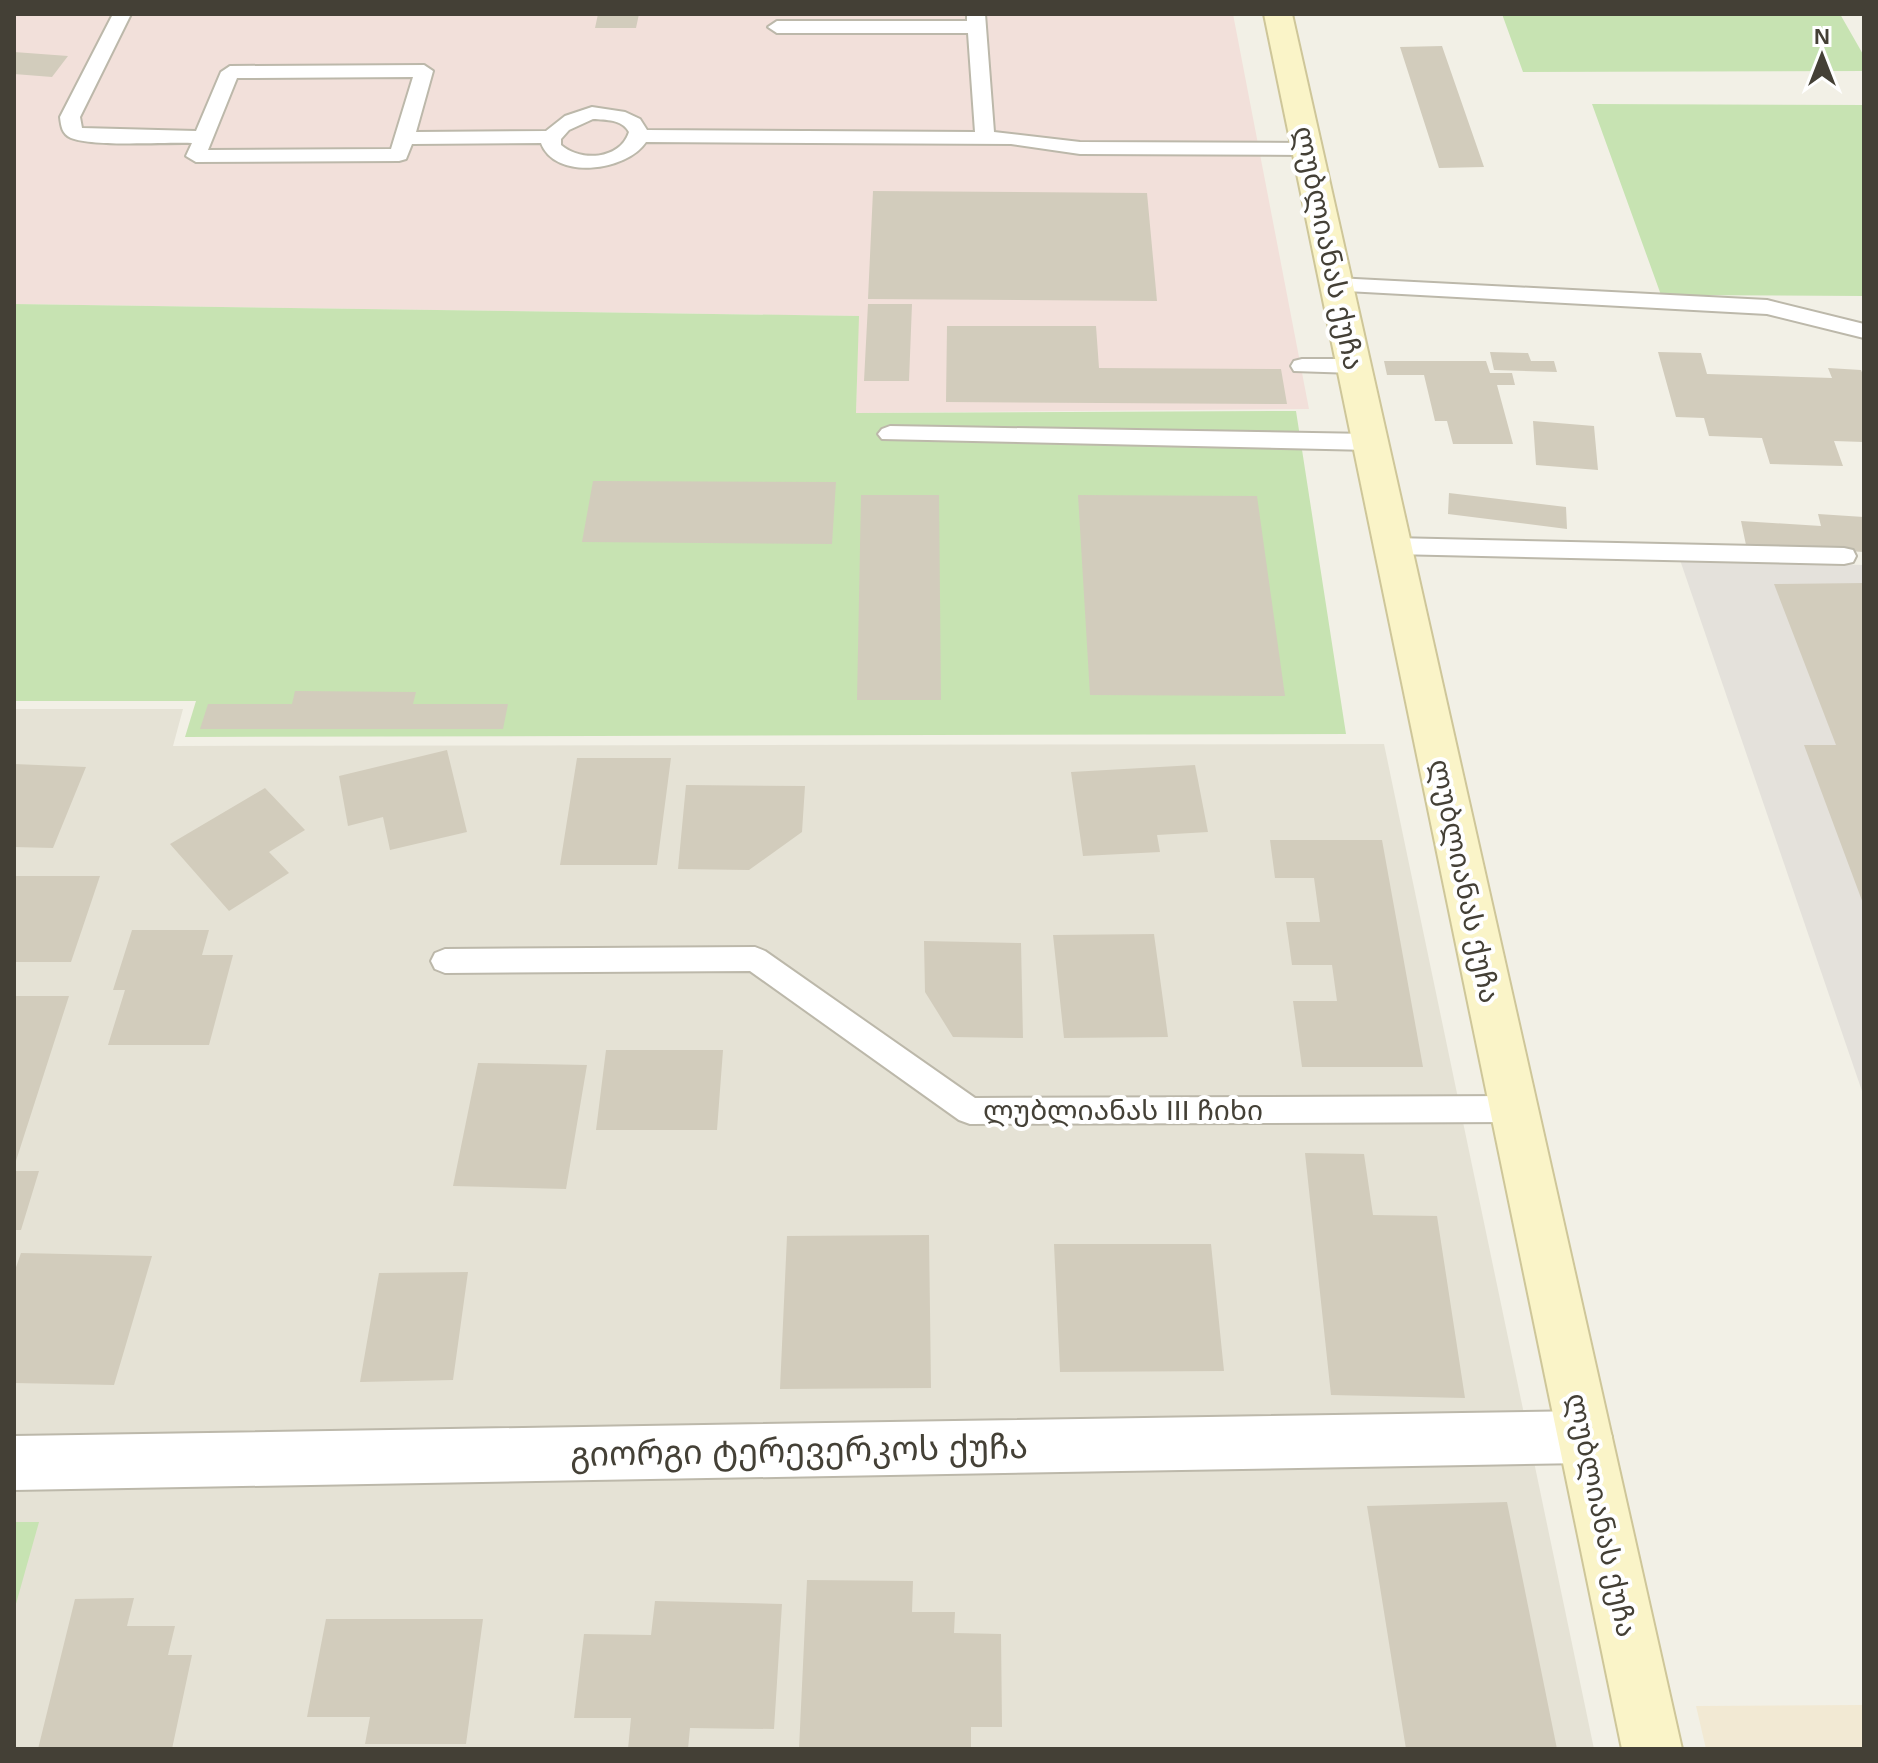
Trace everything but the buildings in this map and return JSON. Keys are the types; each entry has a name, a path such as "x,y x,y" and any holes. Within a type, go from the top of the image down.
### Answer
{"street":[{"name":"ლუბლიანას ქუჩა","path":"1278,14 1652,1749"},
{"name":"გიორგი ტერევერკოს ქუჩა","path":"14,1463 1585,1437"}],"lane":[{"path":"122,14 70,117 71,128 76,133 90,135 204,137"},
{"path":"777,27 976,20 985,138"},
{"path":"424,71 399,155 196,156 204,137 230,72 424,71"},
{"path":"592,113 621,115 632,121 640,136 627,153 599,161 570,158 559,153 552,137 565,121 592,113"},
{"path":"640,136 1011,138 1080,148 1307,149"},
{"path":"404,138 552,137"},
{"path":"1336,285 1767,307 1864,331"},
{"path":"1302,366 1354,366"},
{"path":"890,434 1370,442"},
{"path":"1393,546 1844,556"},
{"name":"ლუბლიანას III ჩიხი","path":"445,961 755,959 970,1111 1514,1109"}],"shaded area":[{"path":"14,14 1233,14 1309,409 856,413 858,316 14,304"},
{"path":"1680,560 1864,565 1864,1097"},
{"path":"14,709 183,709 173,746 1384,744 1594,1749 14,1749"},
{"path":"1864,1705 1864,1749 1706,1749 1696,1706"}],"green space":[{"path":"1502,14 1840,14 1864,56 1864,71 1523,72"},
{"path":"1592,104 1864,105 1864,296 1661,295"},
{"path":"14,304 859,316 856,413 1296,411 1346,734 185,737 196,701 14,701"},
{"path":"14,1522 39,1522 14,1611"}]}
